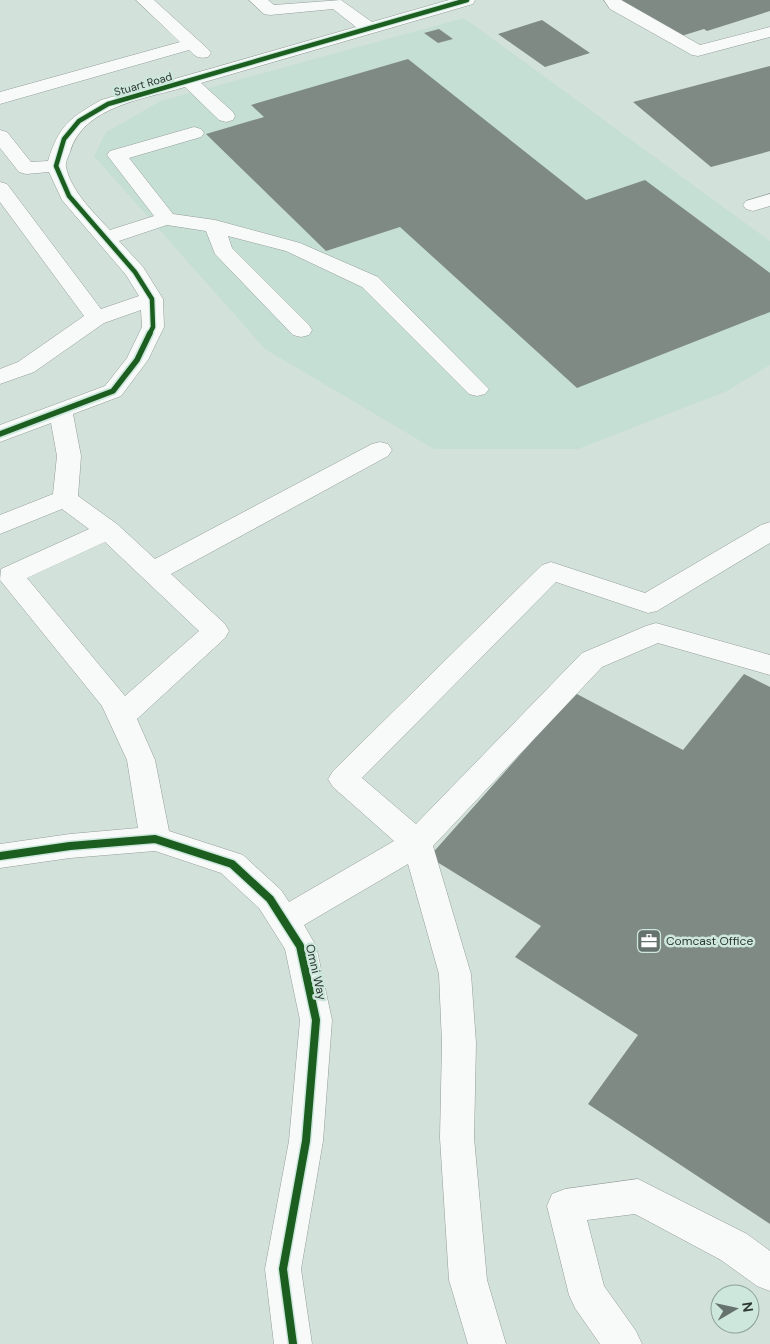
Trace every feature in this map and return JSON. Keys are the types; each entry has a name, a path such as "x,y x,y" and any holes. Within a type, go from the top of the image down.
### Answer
{"street":[{"path":"144,0 222,71"},
{"path":"257,0 270,10 337,4 369,28"},
{"name":"Stuart Road","path":"56,166 64,139 79,120 108,104 467,0"},
{"path":"612,0 616,5 698,51 770,32"},
{"path":"0,98 192,44"},
{"path":"190,80 226,116"},
{"path":"166,219 117,155 194,133"},
{"path":"0,136 26,168"},
{"path":"0,176 26,168 56,166 69,196 135,272 152,299 153,327 137,360 113,390 0,434"},
{"path":"0,188 96,318"},
{"path":"106,238 166,219 215,226 293,247 370,282 477,389"},
{"path":"215,226 222,250 301,330"},
{"path":"0,377 26,367 96,318 152,299"},
{"path":"61,410 69,456 65,499"},
{"path":"153,572 380,450"},
{"path":"0,525 65,499"},
{"path":"65,499 108,530 216,631 121,718"},
{"path":"108,530 10,575 114,701 141,760 155,839"},
{"path":"487,1344 468,1280 457,1138 459,1043 455,974 417,843 342,779 551,571 648,604 770,530"},
{"path":"284,920 417,843 592,660 656,633 770,665"},
{"name":"Omni Way","path":"0,856 70,846 155,839 232,864 270,899 300,946 316,1020 306,1141 283,1269 293,1344"},
{"path":"623,1344 588,1295 565,1206 638,1196 734,1247 770,1273"}],"shaded area":[{"path":"464,18 770,241 770,365 727,391 578,449 434,449 265,349 94,156 106,132 161,101"}],"building":[{"path":"621,0 770,0 770,11 707,31 704,29 678,37"},
{"path":"542,20 590,53 545,67 498,34"},
{"path":"439,29 453,39 438,43 424,33"},
{"path":"408,59 586,200 645,180 770,273 770,312 577,388 400,227 326,251 206,134 264,117 251,105"},
{"path":"770,66 770,151 711,167 633,102"},
{"name":"Comcast Office","path":"744,674 770,687 770,1224 588,1104 638,1035 515,957 541,926 429,857 575,693 683,750"}],"cycle path":[{"path":"0,434 113,391 137,360 153,327 152,299 135,272 69,196 56,166 64,139 79,121 108,104 467,0"},
{"path":"0,856 70,846 155,839 232,864 270,899 300,946 316,1020 306,1141 283,1269 293,1344"}],"place":[{"name":"Comcast Office","path":"649,941"}]}
